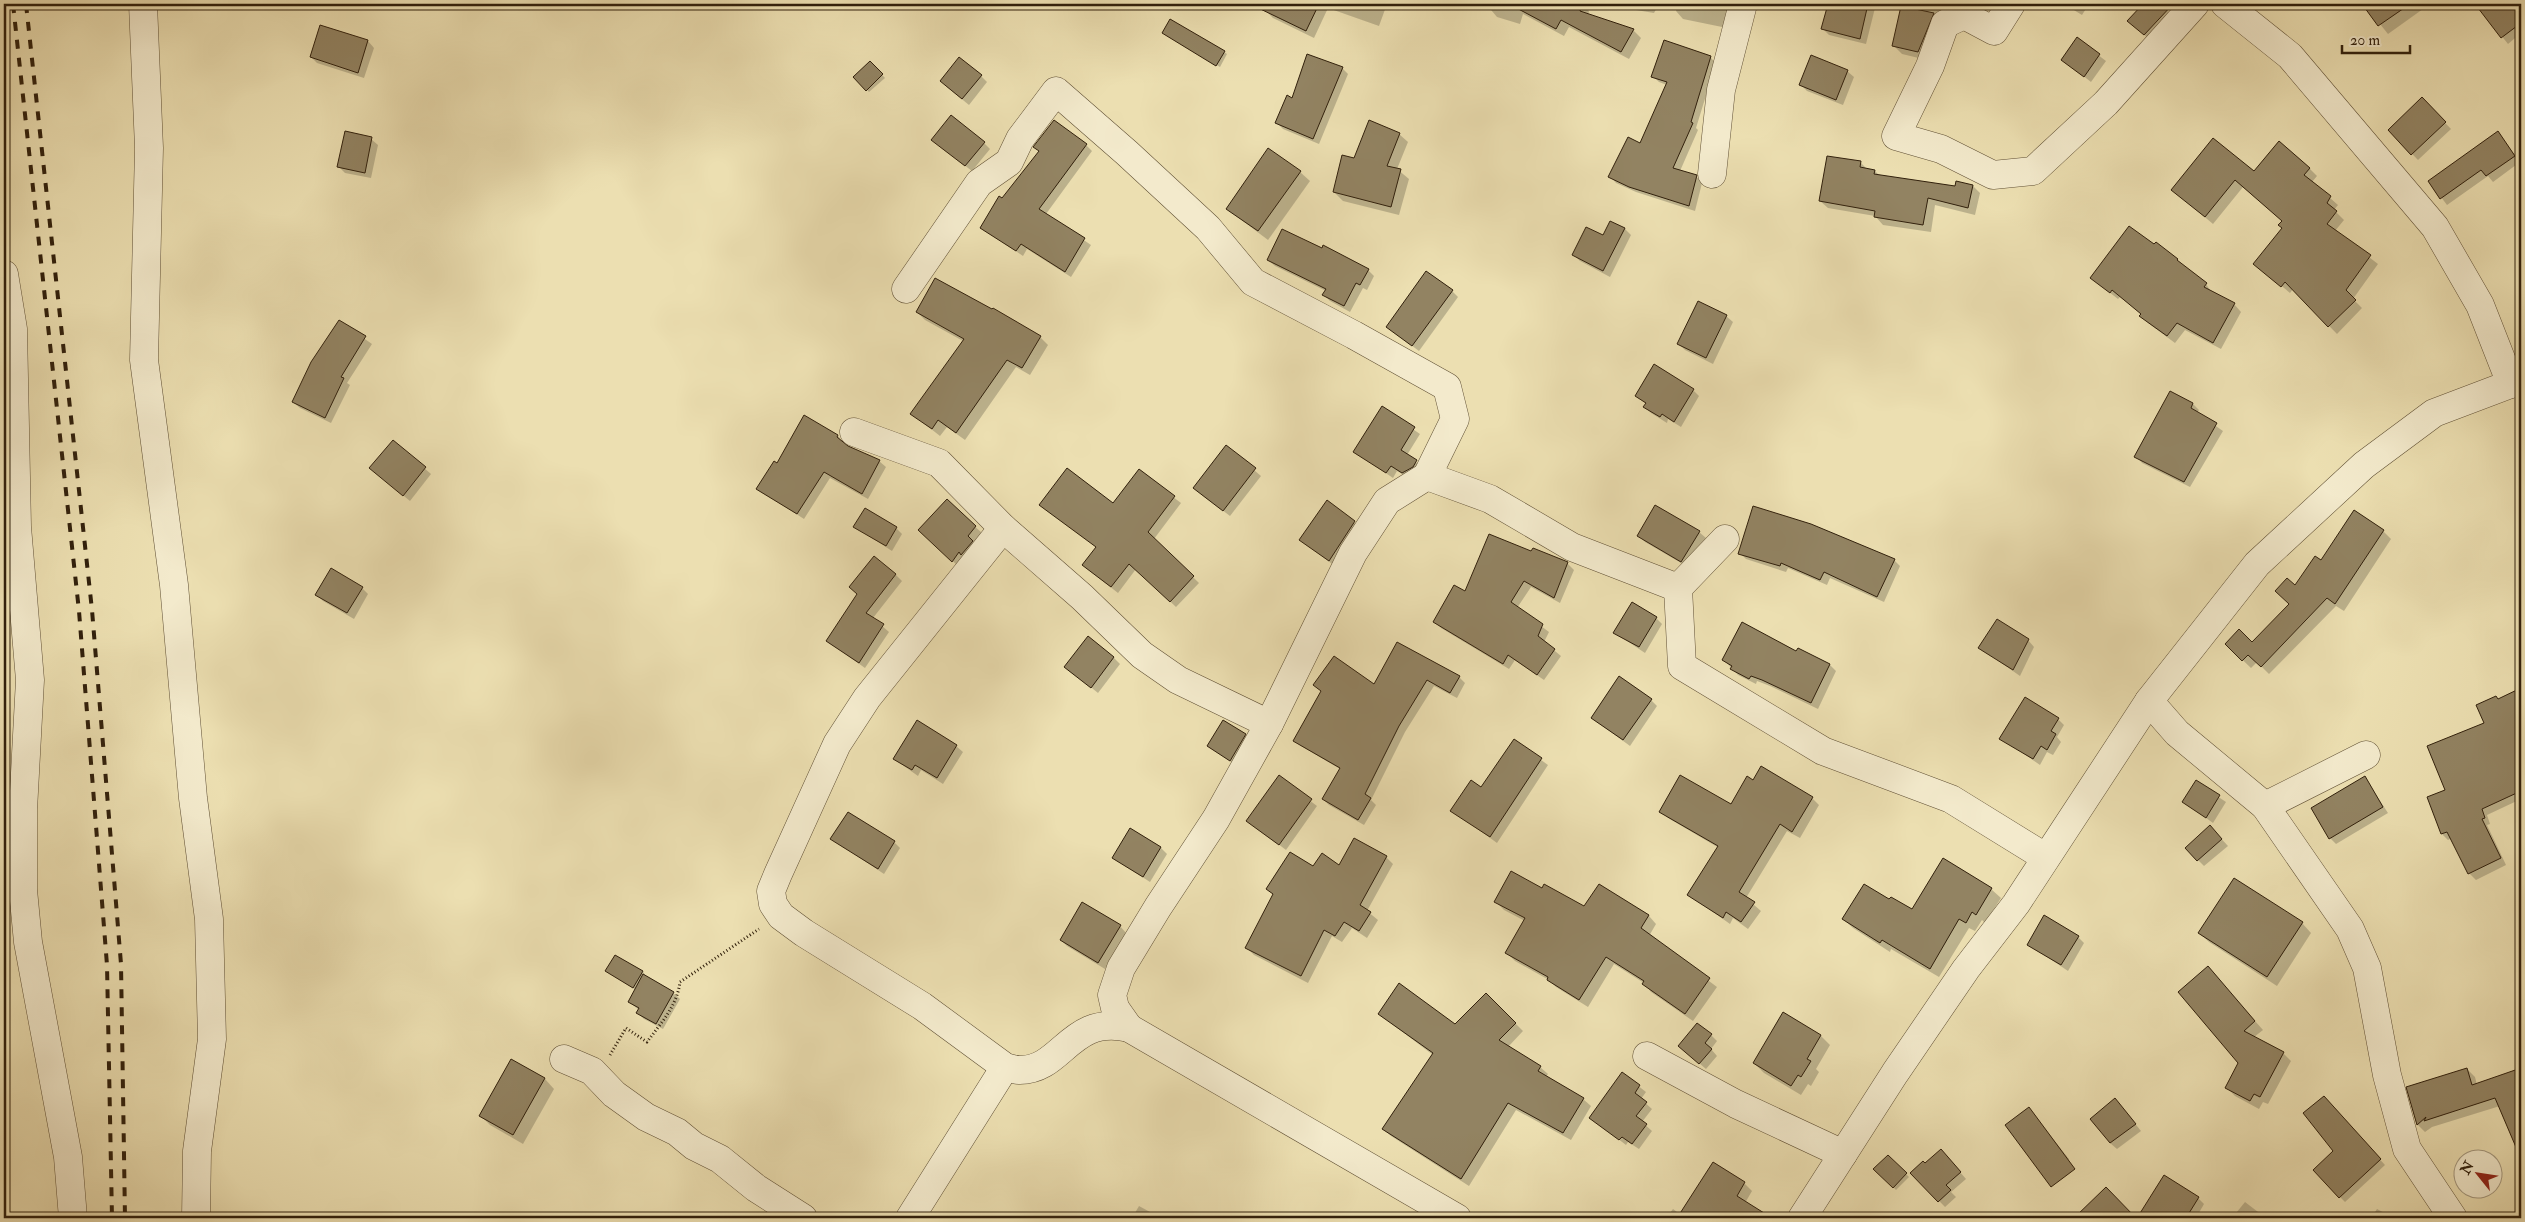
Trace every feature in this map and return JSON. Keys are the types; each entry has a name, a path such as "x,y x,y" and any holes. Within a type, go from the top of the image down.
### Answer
{"street":[{"path":"143,4 149,148 144,360 174,585 193,798 209,919 212,1039 197,1151 196,1218"},
{"path":"1712,174 1721,90 1743,4"},
{"path":"2011,4 1994,31 1964,15 1946,24 1930,66 1896,136 1941,149 1993,174 2033,171 2106,103 2195,4"},
{"path":"1802,1218 1895,1073 1966,969 2016,904 2149,700 2257,564 2364,465 2434,413 2516,382 2480,305 2435,227 2290,56 2225,4"},
{"path":"906,289 979,183 1009,162 1020,139 1056,92 1128,153 1208,228 1253,282 1447,387 1455,419 1427,476 1387,501 1353,553 1269,724 1216,819 1158,907 1121,968 1112,995 1115,1008 1129,1028"},
{"path":"4,274 13,329 17,527 30,680 24,810 23,890 28,942 68,1158 72,1218"},
{"path":"854,432 939,464 1003,528 1082,597 1142,655 1178,680 1269,724"},
{"path":"1427,476 1490,499 1572,547 1678,588"},
{"path":"1003,528 867,698 837,744 771,891 773,904 781,916 804,933 922,1006 1005,1067 1020,1070 1050,1060 1067,1043 1088,1030 1103,1025 1129,1028 1457,1218"},
{"path":"1725,539 1678,588 1682,666 1823,751 1951,799 2045,857"},
{"path":"2149,700 2177,733 2265,806 2350,928 2368,968 2387,1075 2408,1149 2453,1218"},
{"path":"2265,806 2366,756"},
{"path":"1647,1056 1736,1104 1843,1154"},
{"path":"564,1059 592,1071 614,1094 646,1117 676,1132 694,1146 720,1159 756,1188 803,1218"},
{"path":"910,1218 1005,1067"}],"path":[{"path":"592,1071 610,1056 626,1028 646,1042 670,1012 679,995 680,982 735,944 781,916"}],"building":[{"path":"1250,4 1319,4 1306,31"},
{"path":"1509,4 1582,4 1580,11 1634,29 1621,52 1561,20 1556,29"},
{"path":"1828,4 1868,4 1860,39 1821,29"},
{"path":"2143,4 2173,4 2144,35 2127,21"},
{"path":"2362,4 2410,4 2378,26"},
{"path":"2475,4 2521,4 2521,23 2501,38"},
{"path":"1901,6 1934,13 1918,52 1892,46"},
{"path":"1170,19 1225,51 1216,66 1162,33"},
{"path":"320,25 368,40 358,73 310,57"},
{"path":"2077,37 2100,54 2084,77 2061,60"},
{"path":"1664,40 1711,56 1691,122 1693,123 1673,168 1697,175 1689,206 1629,187 1608,177 1628,137 1640,143 1667,82 1651,77"},
{"path":"1307,54 1343,67 1313,139 1275,123 1287,95 1292,98"},
{"path":"1811,55 1848,70 1836,100 1799,85"},
{"path":"959,57 982,75 962,99 940,81"},
{"path":"870,61 883,74 866,91 853,77"},
{"path":"2422,97 2446,122 2411,155 2388,130"},
{"path":"951,115 985,142 965,166 931,140"},
{"path":"1054,120 1087,144 1039,209 1085,238 1065,272 1021,244 1016,251 980,228 999,196 1002,198 1039,151 1033,147"},
{"path":"1369,120 1400,133 1387,166 1401,169 1391,207 1333,192 1342,155 1354,158"},
{"path":"345,131 372,137 365,173 337,167"},
{"path":"2498,131 2515,156 2486,176 2481,170 2440,199 2428,181"},
{"path":"2213,138 2254,171 2279,141 2310,168 2304,175 2331,196 2327,203 2337,211 2327,224 2371,255 2346,290 2356,300 2328,327 2285,282 2281,287 2253,264 2282,228 2278,225 2282,221 2235,180 2205,217 2171,190"},
{"path":"1268,148 1301,171 1258,231 1226,209"},
{"path":"1827,156 1861,161 1860,167 1875,170 1874,174 1955,186 1956,181 1973,185 1968,208 1928,198 1923,225 1874,217 1875,211 1819,201"},
{"path":"1610,221 1625,228 1603,271 1572,255 1586,227 1603,235"},
{"path":"2129,226 2154,244 2156,242 2178,259 2207,283 2204,287 2235,303 2213,343 2177,323 2167,336 2139,316 2141,314 2112,290 2110,293 2090,278"},
{"path":"1282,229 1322,248 1323,245 1369,269 1360,285 1356,283 1344,306 1322,295 1326,289 1267,260"},
{"path":"1426,271 1453,290 1412,346 1386,327"},
{"path":"935,278 993,308 1041,336 1022,368 1007,360 956,433 938,420 932,429 910,414 964,339 916,312"},
{"path":"1698,301 1727,315 1706,358 1677,344"},
{"path":"339,320 366,336 341,377 344,378 325,418 292,402 311,362"},
{"path":"1654,364 1694,389 1674,422 1662,414 1660,417 1643,407 1646,403 1635,396"},
{"path":"2170,391 2193,403 2191,408 2217,423 2184,482 2134,457"},
{"path":"1382,406 1415,427 1401,450 1417,460 1413,467 1402,473 1391,466 1386,473 1353,452"},
{"path":"804,415 838,435 837,437 848,446 880,460 862,494 824,472 797,514 756,489 774,461 777,463"},
{"path":"393,440 426,467 403,496 369,468"},
{"path":"1226,445 1256,468 1223,511 1193,488"},
{"path":"1067,468 1113,503 1139,469 1175,496 1148,532 1194,576 1170,602 1129,564 1111,587 1082,565 1096,547 1039,505"},
{"path":"947,499 976,526 968,536 973,541 961,555 959,552 952,562 918,530"},
{"path":"1327,500 1355,521 1329,561 1299,540"},
{"path":"1655,505 1700,531 1681,562 1637,536"},
{"path":"1753,506 1811,524 1895,559 1877,597 1824,572 1820,580 1781,563 1780,566 1738,554"},
{"path":"865,508 897,527 886,546 853,527"},
{"path":"2354,510 2384,530 2335,604 2327,598 2261,667 2248,655 2242,661 2225,644 2239,629 2252,642 2289,604 2275,591 2287,578 2295,585 2315,556 2321,560"},
{"path":"1489,534 1531,551 1533,548 1568,562 1554,598 1524,581 1511,602 1543,624 1538,636 1555,649 1537,675 1508,655 1503,664 1433,622 1454,585 1465,591"},
{"path":"874,556 896,574 866,613 884,624 859,663 826,641 857,594 849,587"},
{"path":"331,568 363,587 347,613 315,595"},
{"path":"1632,602 1657,617 1639,647 1613,633"},
{"path":"1997,619 2029,639 2013,670 1978,648"},
{"path":"1742,622 1796,651 1798,648 1830,664 1811,703 1762,680 1751,676 1749,679 1730,669 1732,666 1722,660"},
{"path":"1088,636 1114,657 1091,688 1064,667"},
{"path":"1397,642 1460,676 1450,693 1427,680 1399,726 1365,794 1371,798 1358,820 1322,799 1340,768 1293,741 1321,691 1313,685 1334,656 1374,684"},
{"path":"1619,676 1652,699 1623,740 1591,718"},
{"path":"2521,688 2521,791 2482,809 2485,818 2482,819 2501,858 2468,874 2447,832 2441,834 2427,797 2445,790 2427,746 2484,723 2476,705 2496,696 2498,699"},
{"path":"2025,697 2059,718 2051,731 2056,734 2047,750 2041,746 2033,759 1999,739"},
{"path":"917,720 957,745 937,778 915,765 912,770 893,759"},
{"path":"1223,720 1246,734 1230,761 1207,746"},
{"path":"1514,739 1542,758 1490,837 1450,811 1471,780 1481,787"},
{"path":"1761,766 1813,797 1792,832 1780,824 1739,892 1755,902 1741,922 1726,912 1723,918 1687,895 1718,846 1659,812 1680,775 1731,804 1747,776 1753,780"},
{"path":"1279,775 1312,799 1279,845 1246,821"},
{"path":"2365,776 2383,807 2329,839 2311,808"},
{"path":"2196,780 2220,795 2206,818 2182,802"},
{"path":"848,812 895,841 878,869 830,839"},
{"path":"2210,825 2222,839 2197,861 2185,848"},
{"path":"1130,828 1161,847 1143,877 1112,858"},
{"path":"1354,838 1387,856 1360,905 1371,912 1359,931 1344,922 1335,936 1324,930 1301,976 1245,948 1273,894 1266,889 1290,852 1313,866 1322,853 1339,865"},
{"path":"1943,858 1992,888 1976,915 1972,912 1966,923 1959,919 1930,969 1882,940 1880,943 1842,919 1864,884 1889,899 1891,897 1912,909"},
{"path":"1511,871 1542,888 1544,884 1584,906 1599,884 1649,915 1641,928 1710,978 1685,1014 1642,984 1644,981 1606,957 1579,1000 1547,980 1548,977 1505,953 1525,918 1494,902"},
{"path":"2234,878 2303,922 2267,977 2198,933"},
{"path":"1082,902 1121,925 1098,963 1060,940"},
{"path":"2044,915 2079,936 2061,965 2027,945"},
{"path":"615,955 643,971 633,988 605,971"},
{"path":"2208,966 2255,1021 2244,1031 2284,1052 2260,1097 2254,1094 2250,1101 2225,1088 2238,1063 2178,992"},
{"path":"643,974 674,992 656,1024 636,1013 639,1008 628,1002"},
{"path":"1399,983 1455,1024 1486,993 1516,1023 1499,1040 1541,1066 1538,1071 1584,1098 1563,1133 1508,1103 1461,1179 1382,1129 1433,1053 1378,1014"},
{"path":"1783,1012 1821,1035 1807,1059 1811,1061 1801,1077 1798,1075 1791,1086 1753,1063"},
{"path":"1697,1023 1712,1034 1705,1043 1712,1049 1699,1064 1678,1046"},
{"path":"511,1059 545,1078 513,1135 479,1116"},
{"path":"2467,1068 2472,1085 2521,1068 2521,1159 2495,1098 2424,1121 2426,1117 2417,1125 2406,1087"},
{"path":"1622,1072 1640,1085 1635,1093 1647,1102 1636,1116 1647,1124 1632,1144 1622,1137 1619,1140 1589,1118"},
{"path":"2324,1096 2381,1159 2339,1198 2313,1170 2333,1151 2303,1113"},
{"path":"2115,1098 2136,1124 2110,1143 2090,1119"},
{"path":"2029,1107 2075,1169 2051,1187 2005,1125"},
{"path":"1941,1149 1961,1172 1946,1185 1951,1190 1938,1202 1910,1173 1923,1161 1925,1163"},
{"path":"1888,1155 1907,1173 1893,1188 1873,1169"},
{"path":"1713,1162 1745,1182 1737,1196 1772,1218 1677,1218"},
{"path":"2164,1175 2199,1197 2186,1218 2137,1218"},
{"path":"2106,1187 2136,1218 2074,1218"}],"railway":[{"path":"13,4 79,611 107,965 112,1218"},
{"path":"26,4 92,610 121,964 125,1218"}]}
